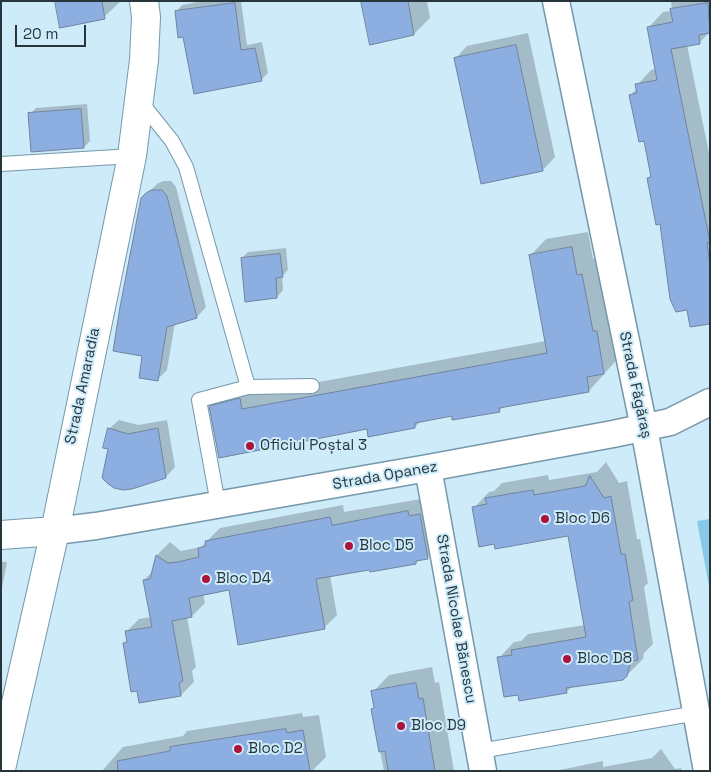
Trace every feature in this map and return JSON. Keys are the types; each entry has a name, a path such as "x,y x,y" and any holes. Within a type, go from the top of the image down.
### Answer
{"main road":[{"name":"Strada Amaradia","path":"1,769 55,531 132,156 144,60 146,17 144,1"},
{"path":"1,535 55,531"}],"street":[{"name":"Strada Făgăraș","path":"556,1 644,428 707,771"},
{"name":"Strada Opanez","path":"55,531 96,526 428,468 644,428 670,422 710,402"},
{"name":"Strada Nicolae Bănescu","path":"428,468 482,761"}],"lane":[{"path":"139,100 172,141 186,167 248,387"},
{"path":"1,164 132,156"},
{"path":"218,504 199,400 248,387 312,386"},
{"path":"482,761 697,713"}],"shaded area":[{"path":"710,519 710,592 697,521"}],"building":[{"path":"55,1 102,1 105,19 60,28"},
{"path":"361,1 408,1 414,35 370,45"},
{"path":"235,3 241,50 255,48 262,81 194,94 183,37 178,38 175,11"},
{"path":"708,3 710,33 699,35 700,44 671,49 710,242 707,243 710,265 710,324 690,327 687,310 676,312 670,299 660,224 656,225 647,178 651,177 644,141 639,142 629,95 637,93 635,84 657,80 647,27 673,22 670,9"},
{"path":"516,45 543,171 481,184 454,58"},
{"path":"81,109 84,148 31,152 28,113"},
{"path":"152,190 162,190 167,196 197,318 167,327 158,381 139,378 142,356 113,351 141,198"},
{"path":"572,247 577,275 582,274 593,331 597,331 604,374 587,377 589,392 499,408 500,412 452,420 452,416 415,423 415,428 368,437 367,429 219,458 209,406 240,398 242,409 547,353 529,255"},
{"path":"280,254 283,277 276,278 277,298 245,302 241,258"},
{"path":"108,428 128,434 158,428 166,478 123,490 114,488 107,483 102,478 108,449 103,448"},
{"path":"590,476 604,498 611,496 621,554 625,554 633,600 629,602 638,660 631,661 627,676 623,680 566,688 567,693 519,701 518,695 504,697 497,657 512,655 511,650 586,637 568,536 495,549 494,544 479,547 472,507 487,504 485,498 533,490 534,495 585,486"},
{"path":"408,511 409,516 420,514 428,559 416,561 416,564 316,579 325,629 238,645 229,590 189,598 192,617 172,621 183,681 179,683 181,696 139,703 137,691 131,692 123,643 127,642 125,631 152,627 143,580 150,579 156,555 168,563 178,562 199,557 198,548 206,546 205,541 330,517 332,525"},
{"name":"Bloc D9","path":"416,683 419,699 423,698 435,771 388,771 385,751 379,752 371,709 374,708 371,691"},
{"name":"Bloc D2","path":"286,729 287,733 303,730 310,771 118,771 117,761 170,751 170,747"}],"place":[{"name":"Oficiul Poștal 3","path":"250,446"},
{"name":"Bloc D6","path":"545,519"},
{"name":"Bloc D5","path":"349,546"},
{"name":"Bloc D4","path":"206,579"},
{"name":"Bloc D8","path":"567,659"},
{"name":"Bloc D9","path":"401,726"},
{"name":"Bloc D2","path":"238,749"}]}
